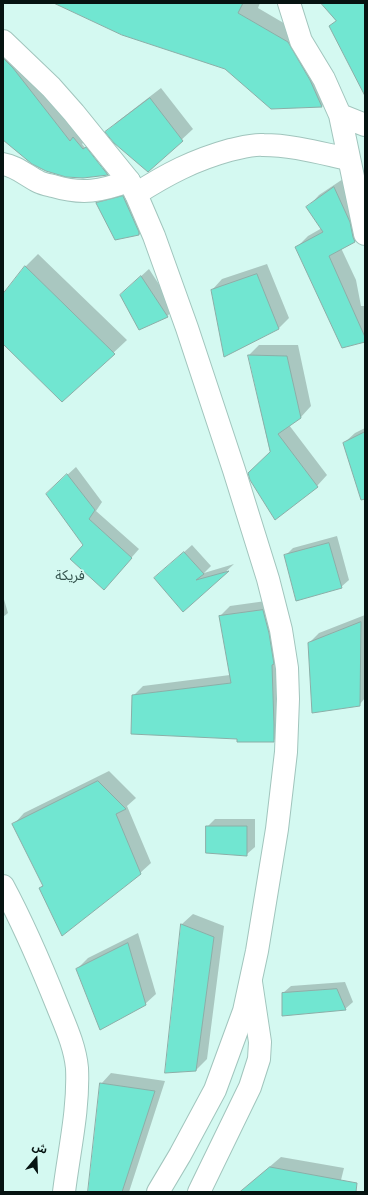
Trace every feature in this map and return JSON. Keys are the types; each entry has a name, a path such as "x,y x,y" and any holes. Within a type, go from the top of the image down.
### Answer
{"street":[{"path":"288,3 301,41 324,79 340,115 348,159 365,234"},
{"path":"3,41 51,87 70,108 132,187 154,236 236,477 268,579 281,630 287,668 288,699 286,752 277,829 244,1011 215,1090 158,1192"},
{"path":"340,115 365,125"},
{"path":"3,164 11,165 40,182 69,191 93,191 110,188 132,187 168,174 210,156 239,148 262,144 290,147 348,159"},
{"path":"3,886 19,916 51,989 71,1040 76,1067 77,1094 64,1192"},
{"path":"199,1192 250,1087 259,1059 260,1042 250,981"}],"building":[{"path":"54,3 243,3 238,13 288,42 310,80 322,107 271,109 225,69 122,35"},
{"path":"321,3 365,3 365,96 329,26 336,21"},
{"path":"3,58 13,68 70,141 73,137 83,149 86,147 108,175 83,178 66,177 46,171 32,164 3,140"},
{"path":"150,98 183,141 148,172 114,143 105,132"},
{"path":"334,187 350,222 355,242 329,256 365,337 365,342 342,348 295,247 323,232 306,207"},
{"path":"123,196 139,235 115,240 96,203"},
{"path":"25,266 115,354 62,402 3,344 3,294"},
{"path":"257,274 279,329 224,357 211,290"},
{"path":"141,276 168,317 139,330 120,295"},
{"path":"248,355 287,356 301,418 278,434 318,487 275,520 250,480 248,473 270,452"},
{"path":"365,432 365,499 361,500 343,443"},
{"path":"67,474 95,510 89,519 132,558 104,590 70,559 83,545 46,494"},
{"path":"329,543 342,588 296,601 284,555"},
{"path":"184,552 204,574 196,580 229,571 183,612 154,578"},
{"path":"263,610 269,633 274,664 272,665 274,742 237,742 237,739 131,734 132,695 231,683 219,616"},
{"path":"361,622 360,706 312,713 308,643"},
{"path":"98,781 126,809 116,814 141,874 62,936 39,888 43,886 12,824"},
{"path":"206,826 247,826 247,856 206,853"},
{"path":"181,924 214,937 196,1071 165,1073"},
{"path":"128,943 146,1005 100,1030 76,969"},
{"path":"337,989 346,1010 282,1016 282,993"},
{"path":"100,1083 155,1091 122,1192 88,1192"},
{"path":"270,1167 357,1183 356,1192 240,1192"}],"district":[{"name":"فريكة","path":"70,576"}]}
